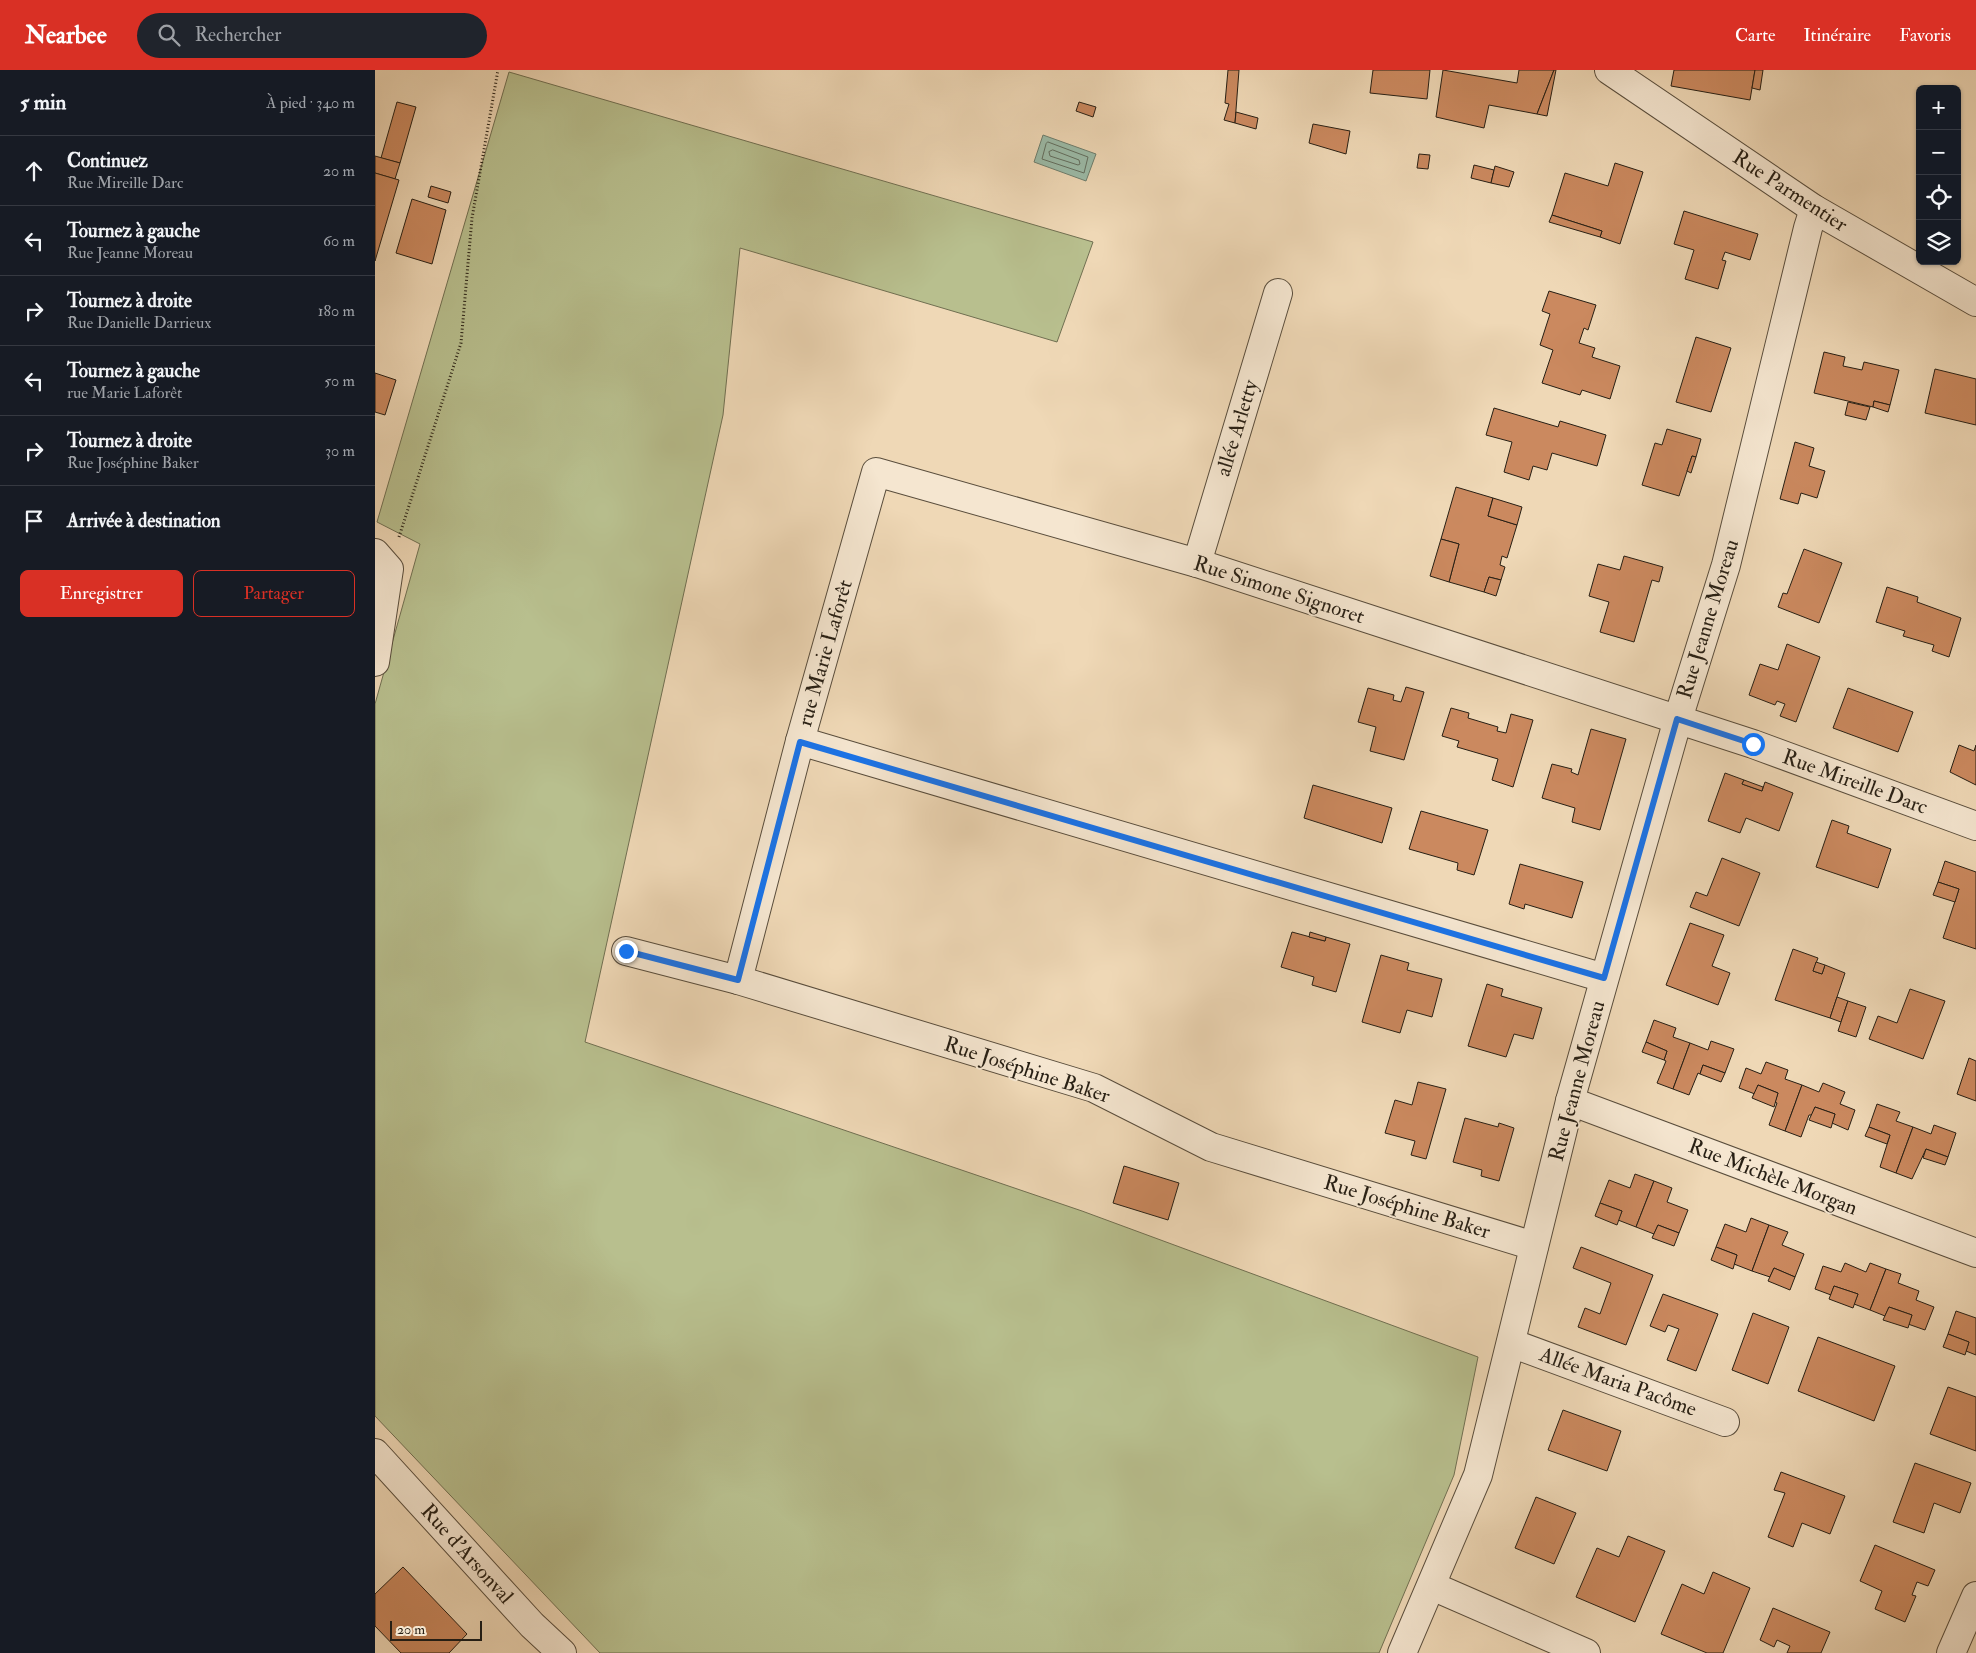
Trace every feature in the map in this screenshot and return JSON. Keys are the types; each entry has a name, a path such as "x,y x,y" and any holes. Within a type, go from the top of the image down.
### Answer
{"street":[{"name":"Rue Parmentier","path":"1609,70 1814,209 1976,302"},
{"name":"Rue Jeanne Moreau","path":"1402,1653 1433,1586 1478,1475 1570,1100 1677,719 1726,565 1814,209"},
{"name":"allée Arletty","path":"1197,563 1278,294"},
{"name":"Rue Simone Signoret","path":"876,472 1197,563 1677,719"},
{"name":"rue Marie Laforêt","path":"738,980 800,742 876,472"},
{"path":"375,662 382,561"},
{"name":"Rue Mireille Darc","path":"1677,719 1753,744 1976,826"},
{"path":"800,742 1604,978"},
{"name":"Rue Joséphine Baker","path":"626,951 738,980 1094,1088 1211,1147 1534,1246"},
{"name":"Rue Michèle Morgan","path":"1570,1100 1976,1253"},
{"name":"Allée Maria Pacôme","path":"1511,1342 1725,1422"},
{"name":"Rue d'Arsonval","path":"375,1453 532,1625 562,1653"},
{"path":"1433,1586 1586,1653"},
{"path":"1951,1653 1976,1596"}],"path":[{"path":"382,561 461,343 472,218 498,70"}],"shaded area":[{"path":"509,72 1093,242 1057,342 740,248 723,415 585,1042 1082,1211 1478,1357 1454,1475 1379,1653 600,1653 375,1416 375,704 420,544 377,522"}],"water":[{"path":"1043,135 1096,154 1086,181 1034,162"}],"building":[{"path":"1228,70 1239,70 1235,123 1224,120 1229,104 1225,103"},
{"path":"1373,70 1430,70 1427,99 1370,93"},
{"path":"1443,70 1517,83 1519,70 1554,70 1537,114 1489,105 1484,128 1436,117"},
{"path":"1554,70 1556,70 1547,116 1537,114"},
{"path":"1674,70 1755,70 1750,100 1671,86"},
{"path":"1755,70 1763,70 1760,90 1752,88"},
{"path":"397,102 416,107 400,163 381,158"},
{"path":"1079,102 1096,107 1093,117 1076,111"},
{"path":"1236,112 1258,118 1256,129 1235,123"},
{"path":"1313,124 1350,131 1346,154 1309,143"},
{"path":"1419,154 1430,155 1428,169 1417,168"},
{"path":"375,156 400,163 395,179 375,173"},
{"path":"1615,163 1643,172 1620,244 1600,237 1602,231 1552,215 1565,173 1608,186"},
{"path":"1474,165 1494,170 1491,183 1471,178"},
{"path":"1495,166 1514,172 1509,187 1491,183"},
{"path":"375,173 399,180 375,261"},
{"path":"431,186 451,192 448,203 428,197"},
{"path":"412,199 446,210 432,264 396,253"},
{"path":"1684,211 1758,234 1750,260 1725,252 1722,260 1726,261 1718,289 1685,279 1694,250 1674,244"},
{"path":"1552,215 1602,231 1600,237 1549,222"},
{"path":"1549,291 1596,305 1588,330 1584,328 1579,343 1595,348 1592,357 1620,366 1610,399 1582,390 1580,395 1542,383 1553,350 1540,345 1550,314 1542,311"},
{"path":"1696,337 1731,348 1711,412 1676,402"},
{"path":"1824,352 1845,357 1843,366 1862,370 1864,362 1899,370 1890,405 1874,401 1873,407 1814,393"},
{"path":"1935,369 1976,379 1976,425 1925,413"},
{"path":"375,373 396,380 385,415 375,412"},
{"path":"1874,401 1890,405 1888,412 1873,407"},
{"path":"1848,402 1870,407 1866,420 1845,415"},
{"path":"1494,408 1558,427 1560,421 1606,435 1597,466 1552,453 1547,470 1533,466 1529,480 1504,472 1512,442 1486,435"},
{"path":"1667,429 1701,439 1696,457 1692,456 1679,496 1642,485 1655,443 1662,445"},
{"path":"1795,442 1814,448 1809,466 1825,471 1817,498 1801,493 1798,504 1780,499"},
{"path":"1692,456 1696,457 1691,473 1687,471"},
{"path":"1456,487 1493,498 1488,516 1517,525 1507,558 1502,556 1500,565 1505,567 1501,580 1489,577 1484,592 1449,582 1459,544 1441,539"},
{"path":"1493,498 1522,507 1517,525 1488,516"},
{"path":"1441,539 1459,544 1449,582 1430,576"},
{"path":"1804,549 1842,563 1819,623 1778,607 1783,593 1787,594"},
{"path":"1624,556 1663,567 1659,582 1652,580 1634,642 1600,632 1609,602 1589,596 1598,564 1620,570"},
{"path":"1489,577 1501,580 1496,596 1484,592"},
{"path":"1887,587 1918,597 1917,602 1961,618 1949,657 1932,651 1934,645 1903,636 1905,631 1876,622"},
{"path":"1787,644 1820,657 1796,722 1780,716 1785,704 1777,701 1775,705 1749,695 1760,664 1778,670"},
{"path":"1406,687 1424,692 1404,760 1370,751 1376,727 1358,722 1368,688 1394,695 1393,700 1401,702"},
{"path":"1848,688 1913,712 1898,752 1833,728"},
{"path":"1451,708 1469,713 1468,718 1498,727 1497,731 1506,733 1511,714 1533,720 1513,787 1492,780 1498,759 1457,747 1459,741 1442,736"},
{"path":"1591,729 1626,739 1600,830 1572,822 1575,808 1542,798 1552,764 1572,769 1571,772 1578,775"},
{"path":"1959,745 1974,751 1976,745 1976,785 1950,772"},
{"path":"1725,773 1744,780 1742,784 1762,791 1765,782 1793,793 1779,831 1746,818 1740,833 1708,821"},
{"path":"1744,780 1763,787 1762,791 1742,784"},
{"path":"1313,785 1392,808 1382,843 1304,818"},
{"path":"1421,811 1488,830 1474,875 1457,870 1458,863 1409,849"},
{"path":"1832,820 1849,826 1847,833 1891,849 1878,888 1816,867"},
{"path":"1722,858 1760,873 1739,926 1690,907 1696,892 1707,896"},
{"path":"1945,861 1976,872 1976,949 1943,938 1959,889 1938,882"},
{"path":"1520,864 1583,882 1572,918 1525,904 1524,909 1509,904"},
{"path":"1938,882 1959,889 1955,902 1933,895"},
{"path":"1690,923 1724,935 1712,966 1730,973 1718,1005 1666,985"},
{"path":"1292,932 1325,941 1326,937 1350,944 1336,992 1312,985 1314,977 1281,967"},
{"path":"1310,932 1326,937 1325,941 1309,937"},
{"path":"1793,949 1818,958 1813,971 1822,974 1825,965 1845,973 1830,1018 1775,1000"},
{"path":"1381,955 1409,963 1407,970 1442,979 1432,1017 1407,1010 1400,1033 1362,1022"},
{"path":"1816,962 1825,965 1822,974 1813,971"},
{"path":"1487,984 1503,989 1501,996 1542,1008 1533,1039 1514,1034 1506,1057 1468,1046"},
{"path":"1910,989 1945,1001 1923,1059 1869,1039 1878,1016 1897,1023"},
{"path":"1837,997 1848,1001 1841,1022 1830,1018"},
{"path":"1848,1001 1866,1007 1856,1037 1838,1031"},
{"path":"1654,1020 1676,1028 1673,1037 1690,1043 1673,1089 1657,1083 1666,1061 1664,1060 1667,1051 1646,1042"},
{"path":"1711,1041 1734,1049 1725,1073 1703,1065 1689,1095 1673,1089 1690,1043 1708,1050"},
{"path":"1646,1042 1667,1051 1664,1060 1642,1052"},
{"path":"1969,1058 1976,1061 1976,1101 1957,1094"},
{"path":"1766,1062 1788,1070 1785,1079 1802,1085 1785,1131 1769,1125 1777,1103 1775,1102 1778,1093 1758,1085 1755,1094 1739,1088 1746,1068 1761,1074"},
{"path":"1703,1065 1725,1073 1721,1082 1700,1074"},
{"path":"1418,1082 1446,1089 1426,1159 1411,1155 1415,1141 1385,1133 1395,1100 1412,1105"},
{"path":"1823,1083 1845,1092 1840,1104 1855,1110 1848,1130 1832,1123 1835,1114 1815,1107 1812,1115 1809,1115 1801,1137 1785,1131 1802,1085 1819,1092"},
{"path":"1758,1085 1778,1093 1774,1107 1752,1098"},
{"path":"1877,1104 1900,1112 1896,1121 1913,1127 1896,1173 1880,1167 1890,1135 1869,1127"},
{"path":"1815,1107 1835,1114 1831,1128 1809,1120"},
{"path":"1465,1118 1498,1127 1499,1123 1514,1128 1499,1181 1481,1176 1482,1170 1453,1162"},
{"path":"1934,1125 1956,1133 1948,1157 1926,1149 1912,1179 1896,1173 1913,1127 1931,1134"},
{"path":"1869,1127 1890,1135 1887,1144 1865,1136"},
{"path":"1926,1149 1948,1157 1945,1165 1923,1158"},
{"path":"1124,1166 1179,1183 1168,1220 1113,1203"},
{"path":"1635,1174 1654,1181 1636,1227 1618,1220 1622,1211 1600,1203 1609,1180 1630,1188"},
{"path":"1654,1181 1672,1188 1667,1202 1688,1210 1679,1233 1658,1225 1654,1234 1636,1227"},
{"path":"1600,1203 1622,1211 1617,1225 1595,1216"},
{"path":"1751,1218 1769,1225 1752,1271 1734,1264 1737,1255 1716,1247 1725,1224 1746,1232"},
{"path":"1658,1225 1679,1233 1674,1246 1652,1238"},
{"path":"1769,1225 1788,1232 1782,1245 1804,1254 1795,1277 1774,1268 1770,1277 1752,1271"},
{"path":"1581,1247 1653,1275 1626,1345 1578,1327 1585,1308 1600,1314 1611,1283 1573,1268"},
{"path":"1716,1247 1737,1255 1733,1269 1711,1260"},
{"path":"1845,1263 1866,1272 1870,1263 1886,1269 1870,1310 1854,1304 1858,1294 1834,1286 1831,1295 1815,1289 1823,1266 1841,1272"},
{"path":"1774,1268 1795,1277 1790,1290 1768,1281"},
{"path":"1886,1269 1901,1274 1898,1283 1919,1291 1916,1300 1934,1307 1925,1330 1908,1324 1912,1315 1889,1307 1885,1316 1870,1310"},
{"path":"1834,1286 1858,1294 1853,1308 1829,1299"},
{"path":"1663,1294 1718,1314 1696,1371 1667,1360 1679,1329 1668,1325 1665,1332 1650,1326"},
{"path":"1889,1307 1912,1315 1908,1328 1883,1320"},
{"path":"1956,1311 1976,1318 1976,1355 1966,1351 1969,1342 1948,1334"},
{"path":"1753,1313 1789,1327 1768,1384 1732,1370"},
{"path":"1948,1334 1969,1342 1965,1355 1943,1347"},
{"path":"1818,1337 1895,1366 1874,1421 1798,1391"},
{"path":"1948,1387 1976,1397 1976,1451 1930,1434"},
{"path":"1563,1410 1621,1431 1607,1471 1548,1450"},
{"path":"1915,1463 1971,1483 1960,1513 1934,1503 1924,1533 1893,1522"},
{"path":"1781,1472 1845,1496 1830,1534 1802,1523 1793,1547 1768,1537 1785,1493 1774,1490"},
{"path":"1536,1497 1576,1513 1554,1564 1515,1548"},
{"path":"1628,1536 1665,1551 1635,1622 1576,1597 1597,1548 1619,1557"},
{"path":"1875,1545 1935,1570 1928,1586 1917,1582 1912,1595 1916,1596 1905,1622 1875,1609 1882,1591 1860,1581"},
{"path":"403,1567 467,1634 449,1653 401,1653 375,1626 375,1594"},
{"path":"1713,1572 1750,1588 1723,1653 1707,1653 1661,1634 1682,1584 1704,1594"},
{"path":"1773,1608 1830,1632 1821,1653 1787,1653 1790,1646 1777,1640 1774,1647 1760,1640"}],"route":[{"path":"626,951 738,980 800,742 1604,978 1677,719 1753,744"}]}
